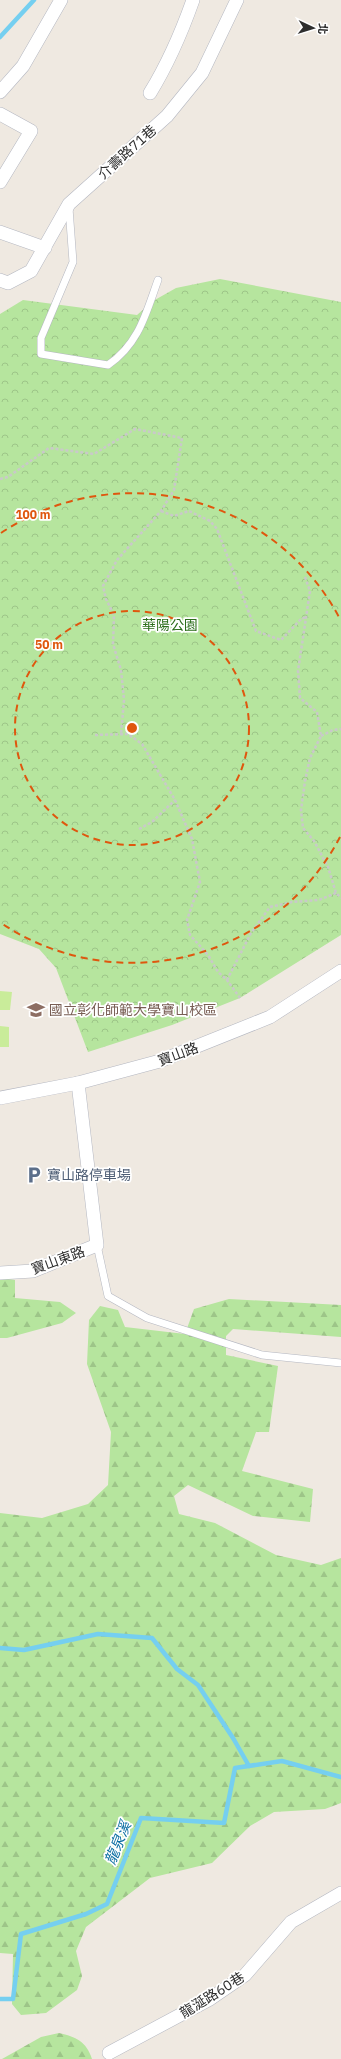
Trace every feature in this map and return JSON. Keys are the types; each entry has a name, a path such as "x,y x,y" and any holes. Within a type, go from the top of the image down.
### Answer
{"street":[{"path":"0,92 23,66 61,0"},
{"path":"150,93 178,43 193,0"},
{"name":"介壽路71巷","path":"0,280 8,283 31,271 69,204 167,116 202,73 237,0"},
{"path":"0,114 32,131 0,182"},
{"path":"0,232 45,248"},
{"name":"寶山路","path":"0,1098 78,1083 160,1061 229,1035 270,1017 341,971"},
{"name":"寶山東路","path":"0,1273 33,1271 97,1245 78,1083"},
{"name":"龍涎路60巷","path":"109,2053 210,1999 245,1975 292,1922 341,1893"}],"lane":[{"path":"69,204 73,262 41,338 41,354 108,365 122,355 139,330 158,280"},
{"path":"97,1245 108,1296 147,1318 262,1355 341,1363"}],"path":[{"path":"0,479 8,477 49,448 94,454 135,429 182,438 174,490 161,511 117,560 103,586 106,599 114,615 113,644 121,670 124,700 120,734"},
{"path":"161,511 174,516 189,511 210,521 217,529 256,631 282,640 302,618 307,618"},
{"path":"305,577 310,591 298,671 300,698 317,712 321,736 310,758 301,810 303,828 314,841 328,867 336,893 341,898"},
{"path":"321,736 341,729"},
{"path":"95,734 128,734 142,744 175,800 192,839 200,882 187,920 190,935 208,955 218,972 227,980 240,998"},
{"path":"139,829 152,822 175,800"},
{"path":"227,980 251,933 270,907 292,902 319,900 336,893"}],"green space":[{"name":"華陽公園","path":"220,279 341,302 341,935 240,998 172,1025 88,1052 56,968 39,949 0,934 0,314 23,300 137,315 153,301 176,288"},
{"path":"0,991 12,992 10,1010 0,1010"},
{"path":"0,1026 9,1027 9,1047 0,1047"},
{"path":"0,1278 15,1280 15,1298 60,1302 76,1313 62,1323 7,1338 0,1338"},
{"path":"229,1299 341,1305 341,1337 233,1329 226,1336 226,1355 278,1366 269,1432 256,1432 242,1471 313,1489 310,1522 253,1516 188,1485 174,1496 179,1514 215,1523 276,1555 321,1565 341,1558 341,1803 325,1809 274,1812 250,1826 212,1863 150,1878 86,1927 76,1951 82,1976 77,1990 46,2013 21,2015 12,2004 13,1954 0,1953 0,1513 42,1518 88,1504 108,1485 111,1432 87,1364 89,1320 100,1306 118,1310 125,1327 185,1334 194,1309"},
{"path":"59,2033 80,2041 87,2048 92,2059 2,2059 41,2037"}],"waterway":[{"path":"0,37 34,0"},
{"path":"0,1648 24,1650 98,1634 152,1638 177,1669 198,1685 233,1738 249,1766"},
{"name":"龍泉溪","path":"0,1999 13,1999 21,1934 86,1914 107,1904 141,1818 224,1823 235,1768 282,1761 341,1777"}],"place":[{"name":"國立彰化師範大學寶山校區","path":"36,1010"},
{"name":"寶山路停車場","path":"34,1175"}]}
